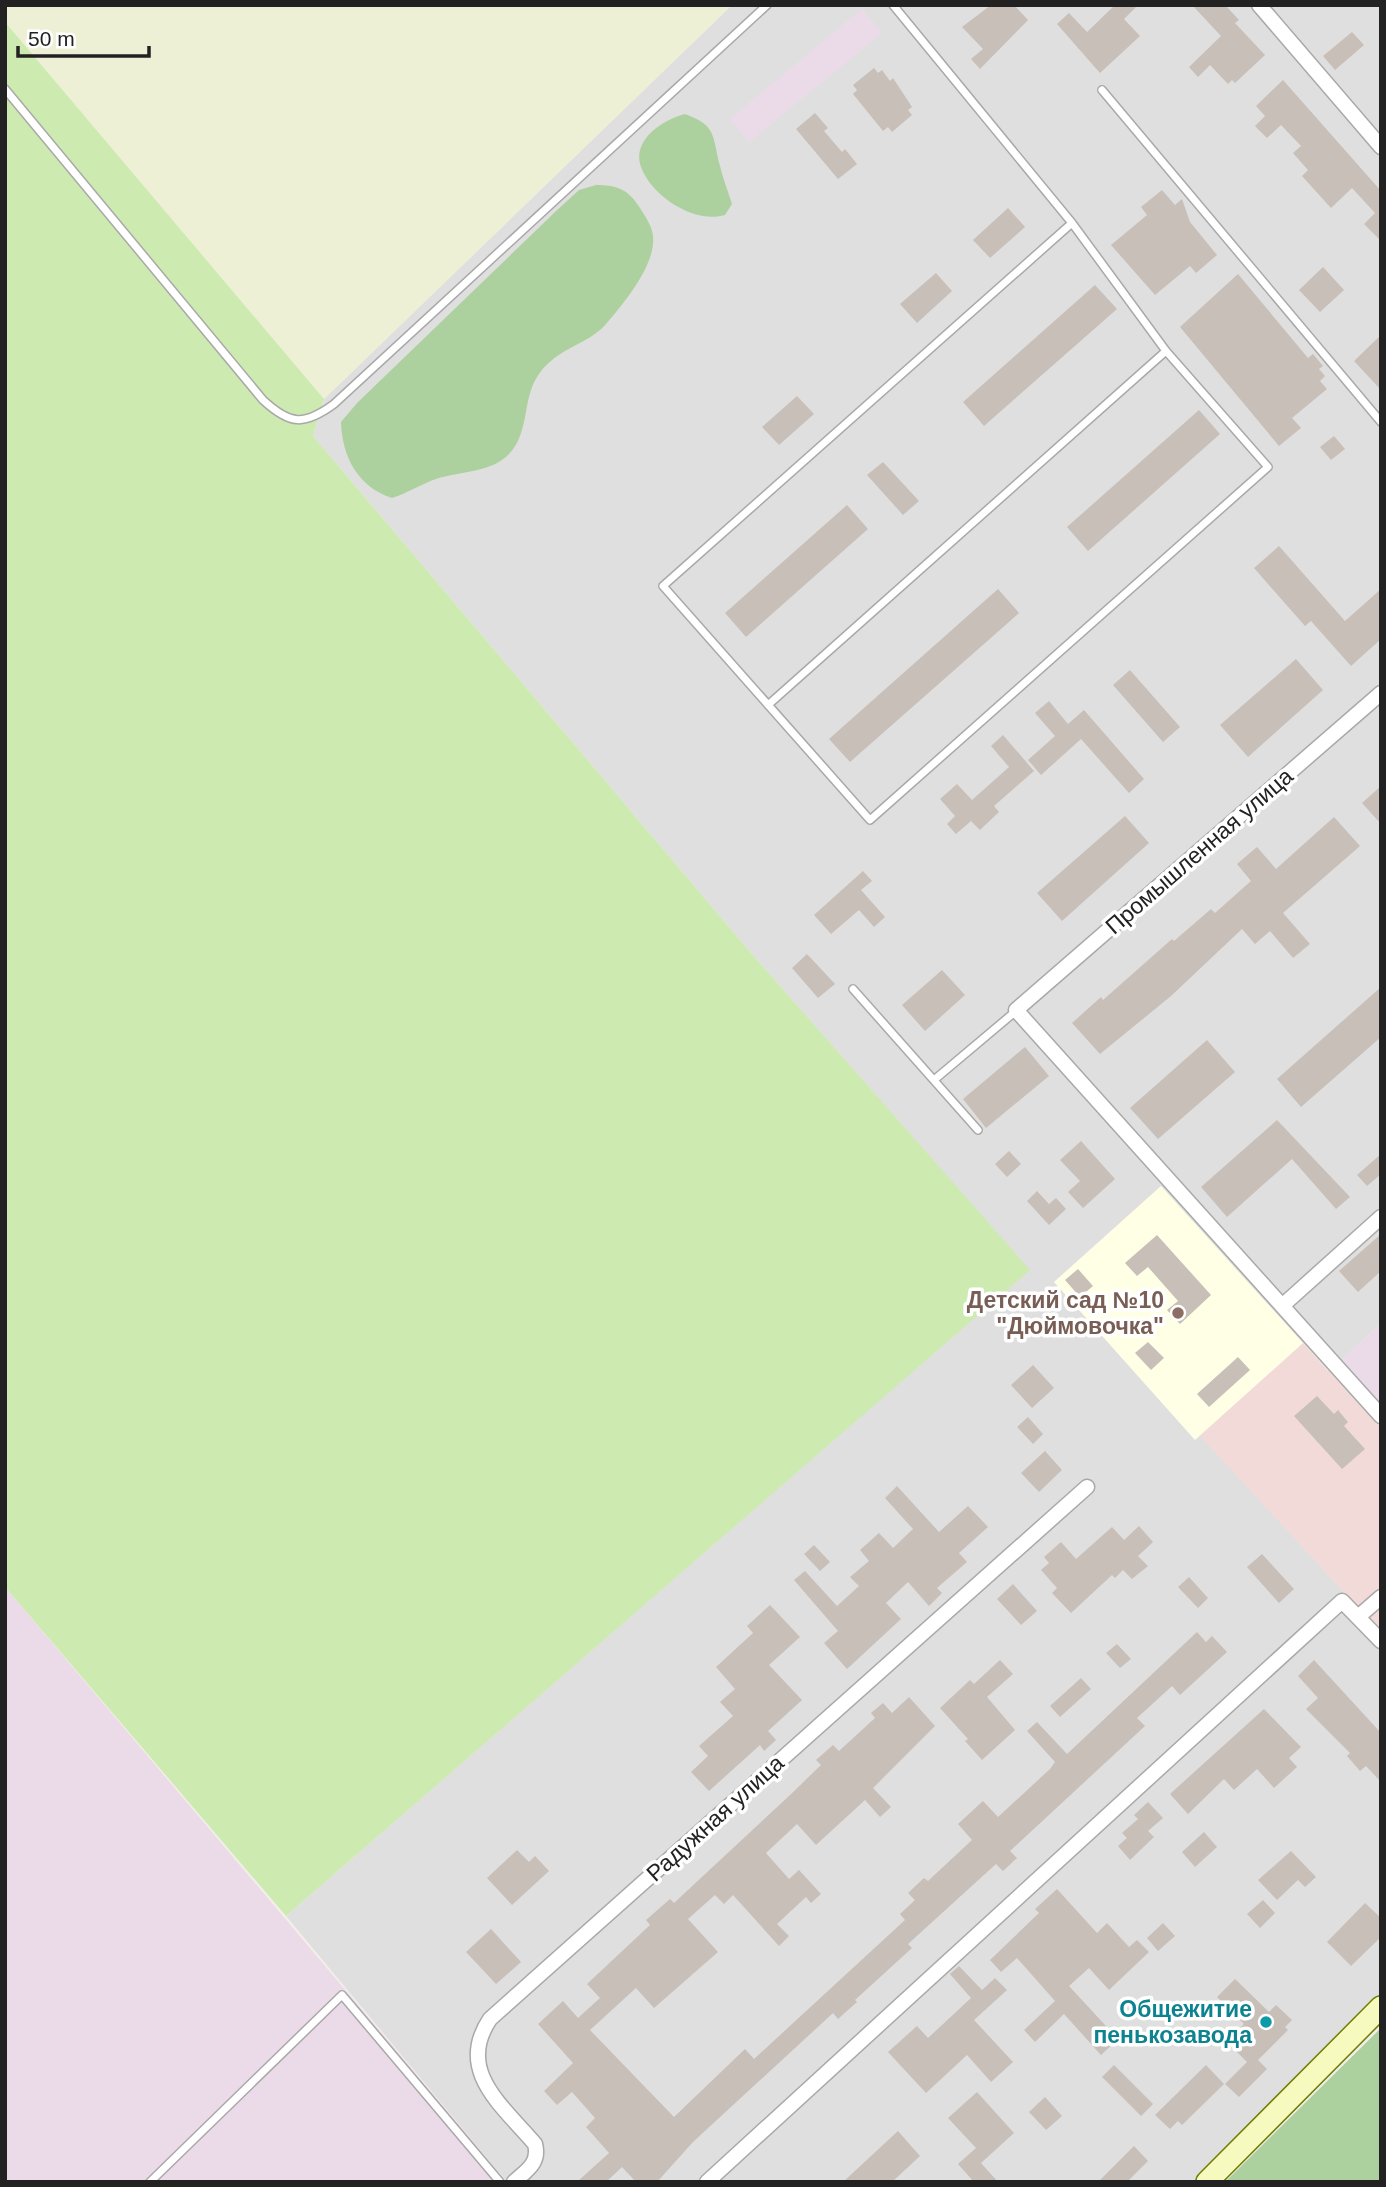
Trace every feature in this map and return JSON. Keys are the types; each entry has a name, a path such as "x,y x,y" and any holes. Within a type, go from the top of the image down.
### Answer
{"main road":[{"path":"1207,2182 1381,2007"}],"street":[{"path":"1259,5 1381,147"},
{"name":"Промышленная улица","path":"1016,1010 1381,693"},
{"path":"1016,1010 1381,1416"},
{"path":"1282,1306 1381,1217"},
{"name":"Радужная улица","path":"514,2182 533,2165 537,2153 535,2144 487,2086 478,2070 477,2044 490,2019 1087,1487"},
{"path":"1359,1617 1381,1597"},
{"path":"707,2182 1342,1601 1381,1641"}],"lane":[{"path":"5,89 263,400 280,415 293,420 307,419 334,404 767,5"},
{"path":"893,5 1072,223 1166,351 1268,467 870,820 663,586 1072,223"},
{"path":"1102,90 1381,422"},
{"path":"768,705 1166,351"},
{"path":"853,989 978,1130"},
{"path":"934,1080 1016,1010"},
{"path":"150,2182 342,1995 500,2182"}],"shaded area":[{"path":"5,5 732,5 324,399 5,22"},
{"path":"732,5 1381,5 1381,1324 1329,1371 1303,1343 1200,1435 1381,1632 1381,1995 1192,2182 507,2182 286,1916 1029,1270 751,953 313,436 324,399"},
{"path":"862,9 882,33 749,142 730,119"},
{"path":"1161,1186 1328,1371 1341,1360 1381,1405 1381,1632 1200,1436 1195,1439 1054,1282"},
{"name":"Детский сад №10 \"Дюймовочка\"","path":"1161,1186 1303,1343 1195,1440 1054,1282"},
{"path":"1381,1324 1381,1405 1341,1360"},
{"path":"5,1587 499,2172 488,2182 5,2182"}],"green space":[{"path":"5,22 324,399 313,436 751,953 1030,1270 286,1916 5,1587"},
{"path":"685,114 703,123 712,134 732,204 725,215 701,216 676,206 655,188 641,167 641,148 651,132"},
{"path":"596,185 616,187 631,196 651,229 653,247 644,271 630,295 599,331 555,358 539,374 530,393 521,435 503,460 485,468 436,479 392,498 370,486 354,469 349,459 341,422 357,403 555,212 579,190"},
{"path":"1381,2028 1381,2182 1225,2182"}],"building":[{"path":"991,5 1014,5 1028,20 980,69 971,59 983,49 962,27"},
{"path":"1115,5 1138,5 1124,19 1140,36 1100,73 1057,24 1069,13 1087,32"},
{"path":"1192,5 1225,5 1239,20 1235,23 1265,55 1235,83 1232,80 1228,84 1210,65 1198,77 1189,67 1221,36"},
{"path":"1352,32 1364,45 1335,70 1323,56"},
{"path":"874,68 878,73 882,70 890,81 893,78 912,107 908,110 912,115 892,132 888,127 883,131 853,94 857,90 853,85"},
{"path":"1283,80 1381,191 1381,241 1364,224 1375,213 1352,188 1331,208 1302,176 1308,170 1293,153 1301,146 1281,125 1267,138 1255,126 1265,116 1256,106"},
{"path":"815,113 828,128 824,131 842,152 845,149 857,164 838,179 796,129"},
{"path":"1162,190 1175,205 1182,199 1190,222 1217,255 1196,273 1190,266 1155,295 1111,245 1147,215 1141,207"},
{"path":"1008,208 1025,227 990,258 973,240"},
{"path":"1323,267 1344,290 1320,312 1299,290"},
{"path":"936,273 952,291 917,323 900,304"},
{"path":"1238,274 1308,358 1313,354 1323,366 1319,369 1325,376 1320,381 1327,389 1292,418 1301,428 1279,446 1180,327"},
{"path":"1095,285 1117,309 984,426 963,402"},
{"path":"1381,335 1381,390 1354,361"},
{"path":"797,396 814,414 779,445 762,427"},
{"path":"1199,410 1220,434 1088,551 1067,527"},
{"path":"1334,436 1345,449 1331,460 1320,447"},
{"path":"883,462 919,501 903,515 867,475"},
{"path":"847,505 868,529 746,637 725,613"},
{"path":"1279,546 1345,621 1381,589 1381,639 1351,666 1311,621 1305,626 1254,568"},
{"path":"998,589 1019,613 850,762 829,739"},
{"path":"1296,659 1323,690 1248,757 1220,725"},
{"path":"1130,670 1180,727 1163,742 1113,685"},
{"path":"1049,701 1068,724 1084,710 1144,779 1129,793 1081,739 1041,775 1028,760 1055,736 1035,713"},
{"path":"1003,735 1034,771 994,806 999,812 980,830 971,821 956,834 947,824 955,816 940,799 957,784 972,800 1009,767 991,746"},
{"path":"1381,786 1381,824 1362,803"},
{"path":"1125,816 1149,843 1062,921 1037,893"},
{"path":"1334,817 1360,846 1283,913 1310,944 1293,958 1270,931 1255,944 1242,929 1171,996 1100,1054 1072,1023 1101,997 1103,1000 1172,939 1174,941 1211,909 1215,913 1251,881 1237,864 1257,847 1276,869"},
{"path":"863,871 872,881 861,890 885,917 874,927 859,910 831,934 814,915"},
{"path":"807,954 835,984 818,998 792,968"},
{"path":"942,970 965,995 925,1031 902,1005"},
{"path":"1381,987 1381,1037 1301,1107 1277,1079"},
{"path":"1207,1040 1235,1072 1158,1139 1130,1108"},
{"path":"1025,1047 1049,1076 986,1128 963,1099"},
{"path":"1277,1120 1350,1197 1336,1209 1292,1159 1227,1217 1201,1187"},
{"path":"1081,1141 1115,1179 1083,1208 1068,1192 1080,1181 1060,1160"},
{"path":"1009,1151 1021,1164 1007,1177 995,1164"},
{"path":"1381,1154 1381,1174 1367,1186 1357,1175"},
{"path":"1037,1191 1049,1204 1056,1198 1066,1209 1049,1225 1027,1201"},
{"path":"1381,1234 1381,1271 1358,1292 1339,1271"},
{"path":"1157,1235 1211,1295 1180,1324 1167,1310 1178,1301 1148,1267 1137,1276 1125,1263"},
{"path":"1078,1269 1093,1286 1080,1297 1065,1280"},
{"path":"1148,1342 1164,1358 1151,1370 1135,1353"},
{"path":"1238,1357 1250,1370 1209,1407 1197,1394"},
{"path":"1033,1365 1054,1388 1032,1408 1011,1385"},
{"path":"1317,1396 1334,1414 1338,1410 1348,1422 1344,1426 1365,1449 1342,1469 1294,1416"},
{"path":"1028,1417 1043,1434 1033,1444 1017,1427"},
{"path":"1045,1451 1062,1470 1039,1492 1021,1473"},
{"path":"897,1486 939,1532 968,1506 988,1527 959,1553 967,1562 937,1588 942,1593 929,1606 908,1582 886,1603 901,1619 847,1669 824,1643 838,1631 794,1580 805,1571 837,1606 859,1586 850,1577 869,1561 860,1550 879,1533 893,1548 913,1529 885,1498"},
{"path":"1139,1526 1153,1542 1138,1556 1148,1566 1132,1579 1123,1570 1115,1578 1112,1575 1071,1613 1052,1593 1057,1588 1041,1570 1049,1563 1044,1557 1061,1542 1076,1559 1112,1527 1124,1540"},
{"path":"814,1545 830,1562 820,1571 804,1554"},
{"path":"1262,1554 1294,1589 1279,1603 1247,1567"},
{"path":"1189,1577 1208,1598 1198,1608 1178,1587"},
{"path":"1013,1584 1037,1611 1021,1625 997,1599"},
{"path":"770,1605 800,1637 769,1665 802,1700 768,1731 776,1740 764,1751 760,1745 709,1791 691,1772 708,1756 699,1746 733,1716 720,1702 735,1689 716,1667 753,1633 747,1626"},
{"path":"1197,1632 1206,1642 1212,1636 1227,1652 1180,1695 1172,1686 1137,1718 1145,1726 1010,1851 1017,1858 1003,1871 996,1864 908,1944 912,1948 855,2000 857,2002 838,2019 833,2013 693,2142 657,2182 636,2182 622,2167 606,2182 577,2182 609,2153 586,2127 595,2118 572,2092 557,2105 544,2091 573,2063 538,2024 563,2001 578,2018 600,1998 587,1984 650,1925 646,1920 670,1899 674,1903 821,1765 816,1760 833,1745 839,1751 875,1718 871,1713 883,1703 892,1713 909,1697 935,1726 873,1788 891,1807 880,1817 865,1800 816,1845 797,1824 766,1853 789,1879 799,1870 821,1894 811,1903 806,1897 777,1924 789,1936 779,1946 733,1895 724,1904 715,1895 688,1919 718,1952 654,2008 636,1988 590,2030 674,2117 745,2049 754,2059 905,1920 900,1914 915,1900 908,1893 924,1878 928,1881 972,1840 958,1824 983,1801 998,1817 1050,1769 1055,1762 1027,1731 1037,1722 1067,1754"},
{"path":"1117,1644 1131,1659 1120,1668 1106,1653"},
{"path":"1000,1660 1013,1674 987,1697 1015,1730 982,1760 965,1741 968,1739 940,1708 970,1680 974,1684"},
{"path":"1314,1660 1381,1733 1381,1782 1366,1766 1360,1771 1347,1756 1350,1753 1306,1709 1318,1698 1298,1676"},
{"path":"1081,1678 1091,1689 1060,1717 1050,1706"},
{"path":"1264,1709 1301,1747 1289,1758 1297,1767 1274,1788 1257,1769 1234,1790 1224,1779 1188,1814 1170,1794"},
{"path":"1148,1802 1163,1818 1148,1831 1154,1837 1130,1860 1118,1846 1127,1838 1122,1833 1138,1819 1134,1815"},
{"path":"1204,1832 1217,1847 1195,1867 1182,1852"},
{"path":"517,1850 529,1862 535,1856 549,1871 512,1905 487,1878"},
{"path":"1291,1851 1316,1877 1305,1887 1298,1880 1277,1900 1258,1880"},
{"path":"1057,1889 1097,1933 1107,1923 1129,1947 1137,1940 1149,1952 1109,1990 1089,1968 1069,1986 1118,2039 1101,2055 1064,2014 1035,2042 1024,2030 1055,2001 1017,1958 1001,1972 990,1960 1039,1913 1035,1909"},
{"path":"1263,1900 1275,1913 1260,1928 1247,1914"},
{"path":"1365,1903 1381,1918 1381,1937 1351,1966 1327,1942"},
{"path":"1163,1923 1175,1936 1158,1951 1147,1938"},
{"path":"491,1929 521,1962 496,1984 466,1952"},
{"path":"959,1966 982,1990 995,1978 1007,1990 974,2020 1013,2062 991,2082 967,2055 926,2093 888,2052 917,2026 928,2038 971,1998 950,1974"},
{"name":"Общежитие пенькозавода","path":"1235,1979 1269,2012 1276,2005 1292,2020 1285,2027 1288,2030 1258,2060 1267,2069 1239,2097 1225,2084 1247,2062 1234,2049 1243,2040 1235,2033 1244,2024 1217,1997"},
{"path":"1114,2065 1153,2104 1141,2116 1102,2077"},
{"path":"1206,2065 1224,2084 1182,2125 1178,2121 1170,2129 1155,2115"},
{"path":"977,2092 1014,2133 981,2163 998,2182 974,2182 958,2164 976,2148 948,2118"},
{"path":"1045,2097 1062,2116 1046,2130 1029,2112"},
{"path":"898,2131 920,2156 892,2182 843,2182"},
{"path":"1134,2146 1148,2161 1127,2182 1098,2182"}],"place":[{"name":"Детский сад №10 \"Дюймовочка\"","path":"1178,1313"},
{"name":"Общежитие пенькозавода","path":"1266,2022"}]}
